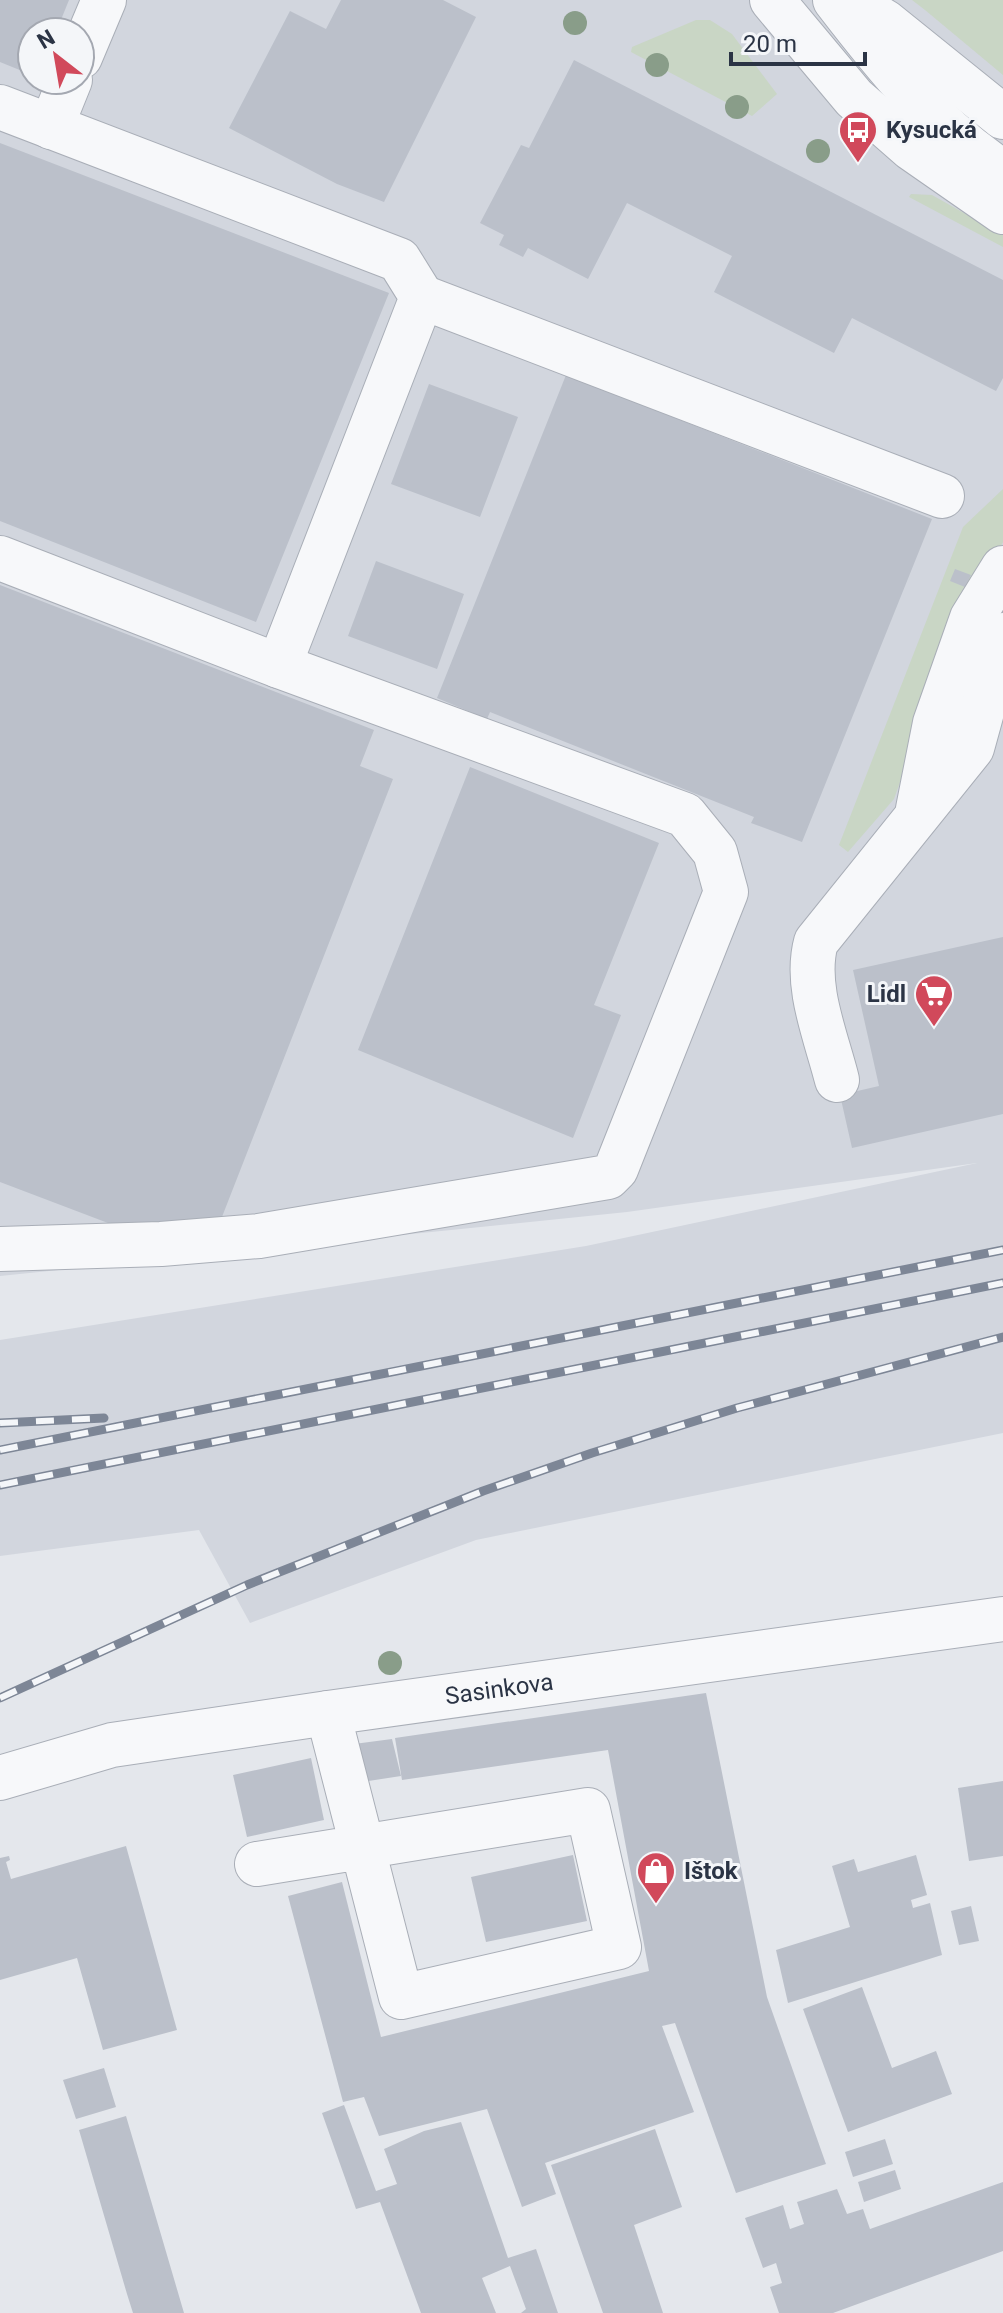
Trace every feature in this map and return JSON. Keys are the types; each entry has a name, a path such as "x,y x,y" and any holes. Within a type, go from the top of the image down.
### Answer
{"street":[{"path":"96,19 104,0"},
{"path":"772,0 854,98 911,148 1003,212"},
{"path":"835,0 926,110 976,154 1003,172"},
{"path":"850,0 885,22 1003,117"},
{"path":"51,127 64,96"},
{"path":"0,107 399,260 422,297 942,496"},
{"path":"279,666 422,297"},
{"path":"0,558 279,666 685,815 715,852 726,892 616,1169 608,1177 259,1236 161,1244 0,1249"},
{"path":"917,814 935,723 972,618 1003,568"},
{"path":"837,1080 811,979 811,961 816,942 972,748 1003,635"},
{"name":"Sasinkova","path":"0,1778 112,1745 1003,1619"},
{"path":"257,1864 362,1848 588,1810 619,1947 401,1997 362,1848 328,1713"}],"shaded area":[{"path":"0,0 1003,0 1003,1433 476,1540 250,1623 199,1530 0,1556 0,1340 586,1246 977,1163 627,1212 0,1276"}],"green space":[{"path":"912,0 1003,0 1003,75 925,10"},
{"path":"696,20 710,20 732,34 777,94 752,116 631,52 632,47"},
{"path":"911,194 932,195 1003,235 1003,247 909,197"},
{"path":"1003,489 1003,542 949,645 894,799 848,852 839,845 963,527"}],"building":[{"path":"0,0 69,0 62,16 16,16 16,68 0,62"},
{"path":"341,0 443,0 476,17 384,202 337,184 229,128 290,11 326,29"},
{"path":"574,60 1003,280 1003,378 996,391 852,318 834,353 714,292 732,256 627,203 588,279 528,248 523,257 499,245 504,235 480,223 521,145 529,148"},
{"path":"0,143 389,293 256,622 0,521"},
{"path":"566,375 932,519 802,842 751,823 754,817 490,712 487,719 437,698"},
{"path":"429,384 518,417 480,517 391,484"},
{"path":"376,561 464,594 437,669 348,636"},
{"path":"955,569 971,575 965,587 950,581"},
{"path":"0,585 374,730 360,766 393,779 220,1222 108,1223 0,1182"},
{"path":"470,767 659,843 594,1005 621,1015 573,1138 358,1050"},
{"name":"Lidl","path":"1003,937 1003,1114 852,1148 840,1095 879,1086 853,970"},
{"path":"706,1693 767,1997 826,2164 736,2193 675,2023 662,2026 694,2112 545,2163 556,2194 522,2207 487,2109 379,2136 364,2097 343,2102 288,1896 342,1882 381,2037 649,1971 608,1750 402,1780 395,1738"},
{"path":"392,1739 401,1776 362,1782 354,1744"},
{"path":"311,1758 324,1820 247,1837 233,1775"},
{"path":"1003,1781 1003,1856 969,1861 958,1788"},
{"path":"126,1846 177,2030 103,2050 77,1958 0,1980 0,1858 9,1856 10,1860 6,1862 11,1879"},
{"path":"573,1855 587,1921 486,1942 471,1877"},
{"path":"916,1855 927,1895 911,1900 913,1908 930,1903 942,1955 788,2003 776,1950 850,1927 832,1866 854,1859 858,1872"},
{"path":"971,1906 979,1941 959,1945 951,1911"},
{"path":"862,1987 892,2068 936,2051 952,2094 848,2132 803,2009"},
{"path":"104,2068 116,2107 76,2119 63,2080"},
{"path":"344,2105 376,2191 397,2184 384,2149 424,2131 461,2122 508,2258 536,2249 558,2313 521,2313 526,2309 510,2266 482,2278 496,2313 421,2313 380,2202 356,2209 322,2113"},
{"path":"126,2116 184,2313 133,2313 127,2294 79,2130"},
{"path":"655,2129 682,2207 634,2225 663,2313 603,2313 551,2165"},
{"path":"885,2139 893,2164 853,2177 845,2152"},
{"path":"895,2170 901,2189 864,2202 858,2182"},
{"path":"1003,2182 1003,2251 833,2313 779,2313 770,2287 782,2283 776,2263 763,2268 745,2218 783,2205 790,2229 804,2224 797,2202 837,2189 847,2214 863,2209 870,2229"}],"railway":[{"path":"0,1450 1003,1250"},
{"path":"0,1485 1003,1283"},
{"path":"0,1698 247,1585 483,1491 737,1408 1003,1337"},
{"path":"0,1423 104,1418"}],"place":[{"name":"Kysucká","path":"858,164"},
{"name":"Lidl","path":"934,1028"},
{"name":"Ištok","path":"656,1905"}]}
